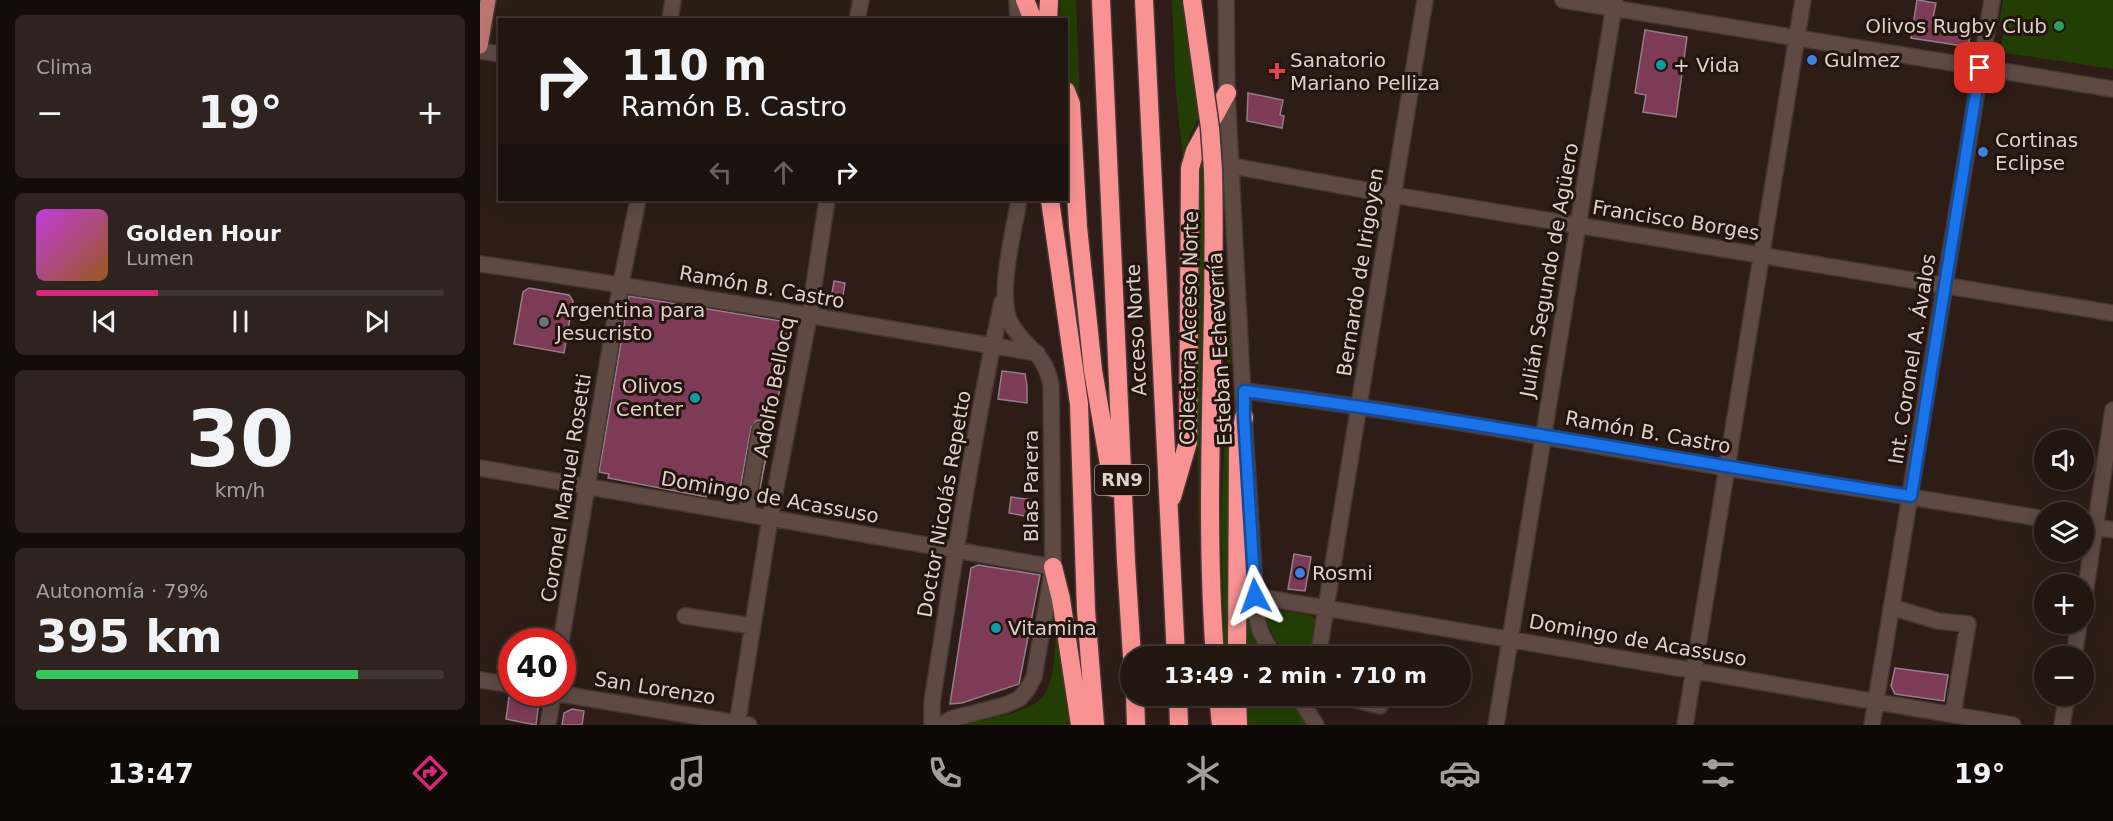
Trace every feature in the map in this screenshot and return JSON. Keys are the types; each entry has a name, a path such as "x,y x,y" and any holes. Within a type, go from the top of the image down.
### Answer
{"highway":[{"path":"1025,0 1044,14"},
{"name":"Acceso Norte","path":"1101,0 1131,646"},
{"name":"Acceso Norte","path":"1144,0 1167,513 1175,646"},
{"name":"Colectora Acceso Norte","path":"1192,0 1210,128 1213,170 1209,526 1210,598 1214,646"},
{"path":"1167,513 1188,442 1190,168 1195,151 1227,93"},
{"path":"1068,96 1071,104 1078,227 1093,370 1126,561"},
{"path":"1050,201 1078,404 1086,610 1095,725"},
{"path":"1237,646 1238,450 1244,417"},
{"path":"1053,567 1061,599 1080,725"},
{"path":"1135,706 1136,725"},
{"path":"1178,706 1179,725"},
{"path":"1219,706 1221,725"},
{"path":"1237,706 1238,725"}],"main road":[{"path":"480,46 488,0"}],"street":[{"path":"670,18 672,0"},
{"path":"857,18 861,0"},
{"path":"1017,0 1018,18"},
{"name":"Esteban Echeverría","path":"1226,0 1227,93 1255,596 1257,619 1268,646"},
{"name":"Bernardo de Irigoyen","path":"1320,646 1425,0"},
{"path":"1563,0 1614,4 1797,38 2113,89"},
{"path":"1685,725 1803,0"},
{"name":"Int. Coronel A. Ávalos","path":"1872,725 1992,0"},
{"name":"Julián Segundo de Agüero","path":"1496,725 1614,4"},
{"path":"480,51 498,54"},
{"name":"Francisco Borges","path":"1232,166 1394,195 2113,313"},
{"name":"Coronel Manuel Rosetti","path":"563,628 621,283 638,201"},
{"name":"Adolfo Bellocq","path":"741,724 770,518 809,317 828,201"},
{"name":"Blas Parera","path":"942,725 951,719 1005,705 1019,699 1027,690 1038,663 1053,567 1052,398 1049,372 1037,353 1011,324 1004,291 1019,201"},
{"name":"Ramón B. Castro","path":"480,264 621,283 809,317 1037,353"},
{"name":"Doctor Nicolás Repetto","path":"932,725 932,702 956,550 1004,291"},
{"name":"Ramón B. Castro","path":"1244,391 1360,406 1542,435 1727,468 2034,517"},
{"path":"2094,506 2113,410"},
{"path":"746,514 760,430"},
{"name":"Domingo de Acassuso","path":"480,468 1053,567"},
{"path":"2094,527 2113,530"},
{"name":"Domingo de Acassuso","path":"1255,596 2013,725"},
{"path":"1891,607 1938,621 1968,624 1953,714"},
{"path":"685,616 753,626"},
{"path":"480,680 498,683"},
{"name":"San Lorenzo","path":"576,697 741,724"},
{"path":"548,725 552,706"},
{"path":"1304,706 1312,719"},
{"path":"2062,725 2065,706"}],"green space":[{"path":"1060,0 1076,0 1083,185 1075,96 1068,75 1068,18 1060,18"},
{"path":"1172,0 1182,0 1199,117 1190,135 1183,158 1176,94"},
{"name":"Olivos Rugby Club","path":"2003,0 2113,0 2113,69 2000,52 2004,26 1999,25"},
{"path":"1203,150 1205,195 1198,558 1197,173"},
{"path":"1232,276 1229,646 1225,646 1224,640 1221,517"},
{"path":"1245,554 1251,619 1260,646 1242,646"},
{"path":"1270,609 1310,615 1317,628 1313,646 1279,646 1266,621 1266,613"},
{"path":"1057,620 1070,725 962,725 1016,712 1035,704 1042,698 1047,691 1052,672"},
{"path":"1245,706 1295,706 1307,725 1246,725"}],"building":[{"path":"1917,0 1936,3 1932,23 1971,30 1969,42 1963,46 1911,38"},
{"name":"+ Vida","path":"1645,30 1687,37 1676,117 1643,112 1646,95 1635,93"},
{"path":"1248,93 1283,100 1280,115 1284,116 1282,128 1247,121"},
{"path":"834,281 845,283 843,295 832,293"},
{"name":"Argentina para Jesucristo","path":"529,288 569,295 573,301 564,353 514,344 523,292"},
{"name":"Olivos Center","path":"629,296 793,323 759,493 770,431 767,423 761,420 756,421 751,428 739,495 708,490 706,497 608,478 609,474 599,472"},
{"path":"1002,371 1025,374 1027,403 998,399"},
{"path":"1011,497 1033,500 1030,517 1009,513"},
{"name":"Rosmi","path":"1294,554 1311,557 1305,591 1288,589"},
{"name":"Vitamina","path":"978,565 1040,575 1019,684 962,703 950,704 971,568"},
{"path":"1895,668 1948,675 1944,701 1895,694 1891,686"},
{"path":"508,706 538,706 536,725 506,719"},
{"path":"572,709 584,711 582,725 562,725 564,713"}],"place":[{"name":"Olivos Rugby Club","path":"2059,26"},
{"name":"Gulmez","path":"1812,60"},
{"name":"+ Vida","path":"1661,65"},
{"name":"Sanatorio Mariano Pelliza","path":"1277,71"},
{"name":"Cortinas Eclipse","path":"1983,152"},
{"name":"Argentina para Jesucristo","path":"544,322"},
{"name":"Olivos Center","path":"695,398"},
{"name":"Rosmi","path":"1300,573"},
{"name":"Vitamina","path":"996,628"}],"route":[{"path":"1255,596 1244,391 1360,406 1727,468 1911,496 1980,68"}]}
